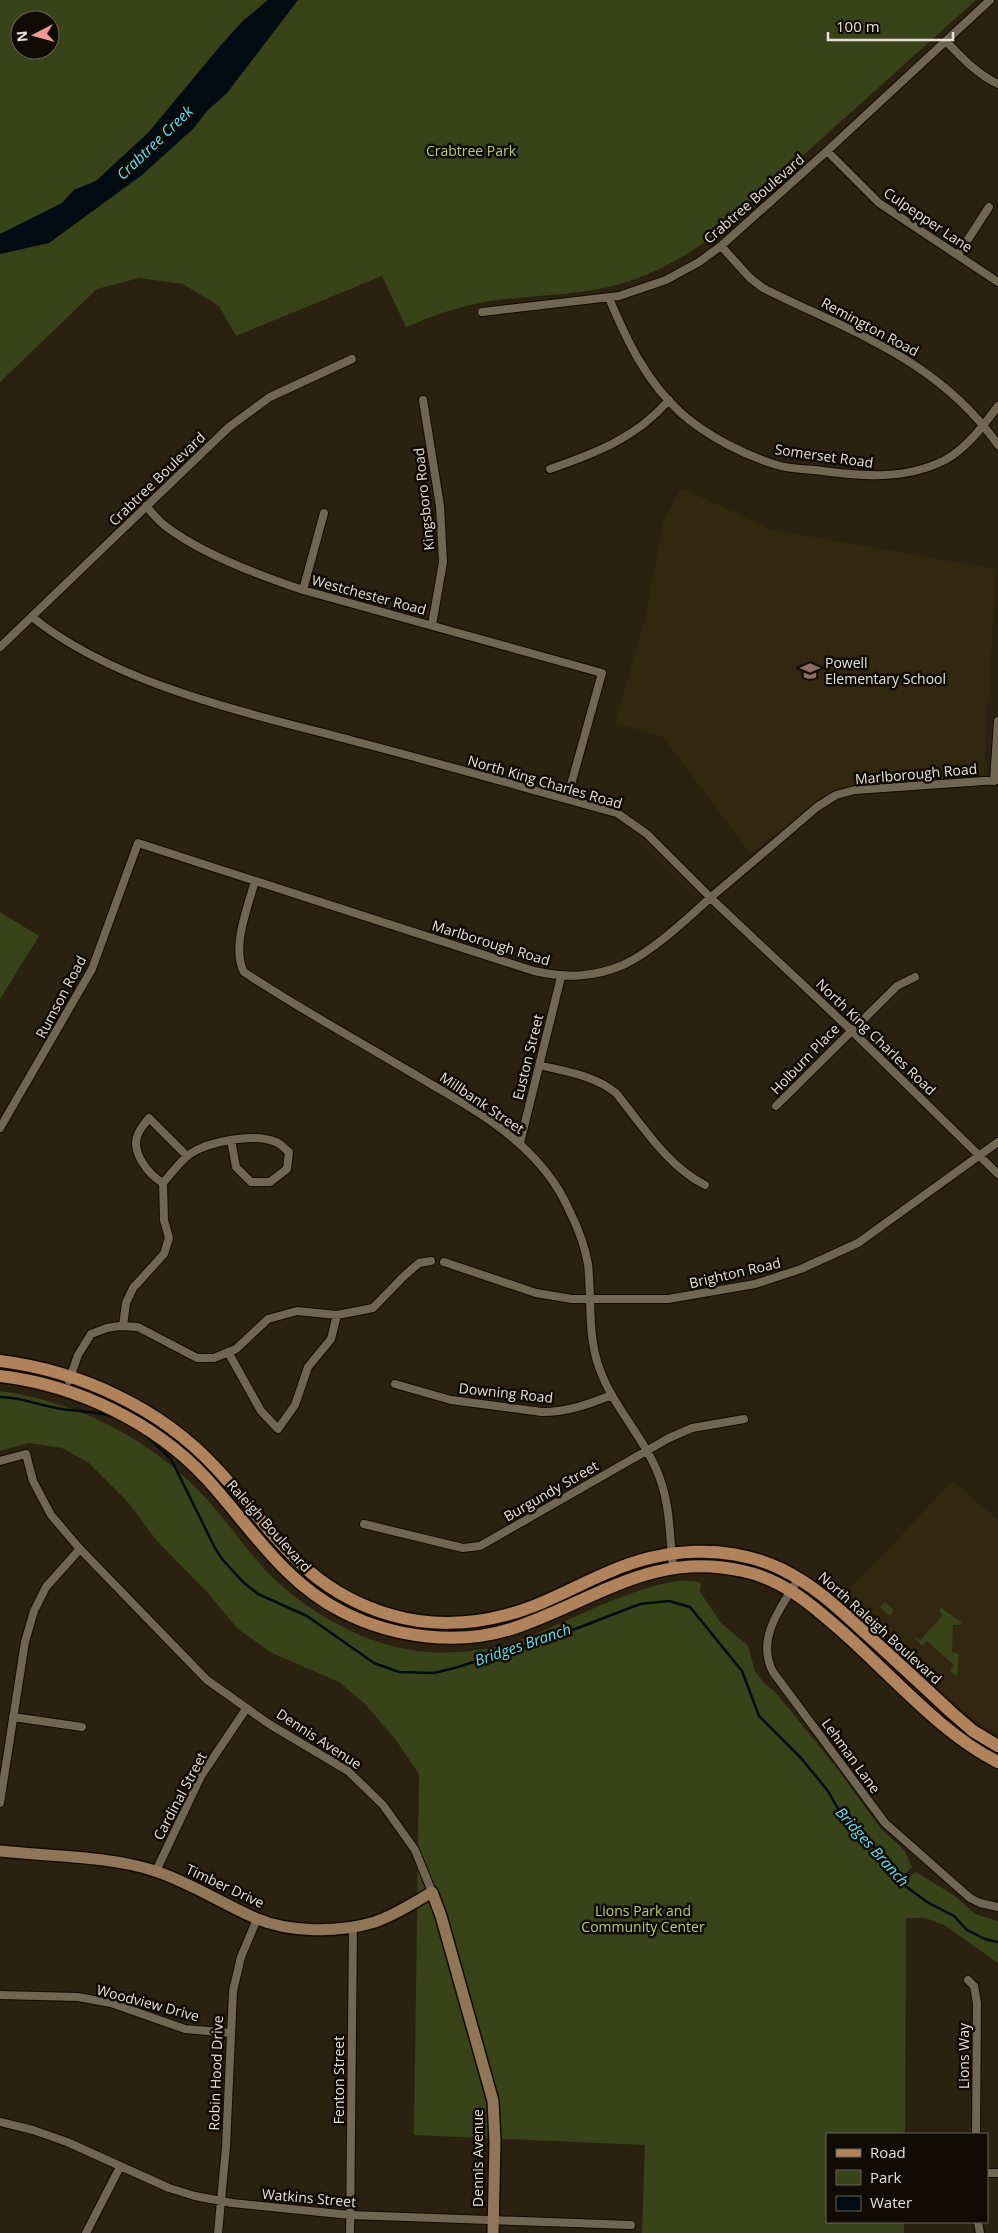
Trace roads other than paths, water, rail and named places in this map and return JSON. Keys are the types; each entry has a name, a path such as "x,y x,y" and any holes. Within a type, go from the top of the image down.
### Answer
{"main road":[{"name":"Raleigh Boulevard","path":"0,1361 44,1368 70,1376 90,1383 137,1406 182,1437 214,1466 284,1549 311,1574 349,1599 396,1616 439,1623 464,1622 508,1615 621,1567 672,1552"},
{"name":"Raleigh Boulevard","path":"0,1376 40,1382 66,1390 130,1419 174,1449 204,1477 267,1552 302,1586 343,1612 392,1630 438,1637 464,1637 511,1629 625,1580 673,1567"},
{"name":"North Raleigh Boulevard","path":"672,1552 702,1551 744,1556 780,1568 799,1578 816,1589 973,1731 998,1746"},
{"name":"North Raleigh Boulevard","path":"673,1567 702,1566 741,1570 774,1581 808,1601 965,1743 998,1762"}],"street":[{"name":"Crabtree Boulevard","path":"482,312 609,298 666,280 699,262 721,246 827,151 990,0"},
{"path":"946,41 986,78 998,84"},
{"name":"Culpepper Lane","path":"827,151 879,204 998,282"},
{"path":"958,255 989,207"},
{"name":"Remington Road","path":"721,246 750,278 763,288 856,330 908,359 944,386 983,425 998,445"},
{"name":"Somerset Road","path":"609,298 628,344 648,376 682,414 721,441 778,466 840,474 881,476 904,474 929,467 947,459 964,446 998,406"},
{"name":"Crabtree Boulevard","path":"0,647 229,427 251,409 270,396 352,359"},
{"name":"Kingsboro Road","path":"423,400 440,506 443,562 432,625"},
{"path":"550,469 582,458 632,434 653,418 669,400"},
{"name":"Westchester Road","path":"146,506 167,528 194,544 266,578 602,673 567,800"},
{"path":"303,590 324,512"},
{"name":"North King Charles Road","path":"32,617 54,634 88,654 180,693 617,813 647,834 998,1174"},
{"path":"996,781 998,722"},
{"name":"Marlborough Road","path":"138,843 534,971 561,977 594,974 624,965 645,951 711,898 817,807 836,795 854,790 996,781"},
{"name":"Rumson Road","path":"0,1128 92,969 138,843"},
{"name":"Millbank Street","path":"255,881 240,939 240,964 244,972 480,1113 520,1143 550,1176 570,1211 588,1263 593,1342 600,1370 612,1395 647,1452 662,1484 673,1567"},
{"name":"Euston Street","path":"520,1143 561,977"},
{"name":"Holburn Place","path":"776,1106 897,986 915,977"},
{"path":"539,1066 589,1077 605,1084 616,1093 674,1163 689,1177 705,1185"},
{"path":"163,1182 152,1176 142,1163 136,1144 137,1135 149,1118 187,1156"},
{"path":"122,1326 126,1303 133,1288 164,1254 169,1238 164,1212 163,1182 187,1156 202,1146 230,1140 256,1138 277,1142 289,1152 286,1169 270,1182 251,1182 236,1167 230,1140"},
{"name":"Brighton Road","path":"444,1262 536,1293 590,1299 668,1300 755,1284 801,1270 858,1243 998,1142"},
{"path":"66,1390 78,1355 91,1334 107,1328 122,1326 138,1327 197,1358 214,1358 236,1349 268,1319 297,1312 337,1315 373,1308 419,1263 431,1261"},
{"path":"228,1352 262,1411 278,1429 295,1405 308,1367 331,1339 337,1315"},
{"name":"Downing Road","path":"395,1384 451,1400 542,1412 556,1412 577,1408 612,1395"},
{"name":"Burgundy Street","path":"364,1524 462,1548 480,1546 692,1428 744,1419"},
{"name":"Dennis Avenue","path":"0,1460 26,1454 34,1481 52,1515 80,1549 207,1680 246,1709 348,1771 383,1806 415,1850 444,1925 492,2101 496,2140 493,2233"},
{"path":"0,1803 25,1642 34,1611 46,1587 80,1549"},
{"name":"Lehman Lane","path":"799,1578 769,1631 768,1663 773,1672 885,1824 970,1898 980,1903 998,1907"},
{"name":"Cardinal Street","path":"156,1871 201,1776 246,1709"},
{"path":"13,1716 82,1727"},
{"name":"Timber Drive","path":"0,1851 123,1864 156,1871 257,1918 305,1929 353,1927 376,1921 395,1914 432,1892"},
{"name":"Robin Hood Drive","path":"218,2233 222,2201 233,1991 241,1957 257,1918"},
{"name":"Fenton Street","path":"350,2233 353,1927"},
{"name":"Lions Way","path":"968,1980 974,1986 977,2003 976,2133"},
{"name":"Woodview Drive","path":"0,1995 78,1997 112,2003 185,2029 230,2033"},
{"name":"Watkins Street","path":"0,2122 33,2130 67,2142 169,2188 195,2196 222,2201 350,2215 631,2225"},
{"path":"86,2233 120,2167"}],"water":[{"name":"Crabtree Creek","path":"268,0 298,0 227,93 207,111 194,128 142,175 49,243 0,254 0,234 62,203 74,190 96,181 148,133 222,44 243,21"}],"waterway":[{"name":"Bridges Branch","path":"0,1397 16,1398 46,1406 103,1414 116,1418"},
{"name":"Bridges Branch","path":"148,1437 171,1459 215,1548 222,1559 243,1582 258,1594 307,1616 374,1663 399,1672 434,1673 458,1667 565,1633 640,1604 669,1601 690,1607 742,1671 759,1716 801,1758 828,1791 841,1814 875,1848 900,1882 927,1902 954,1916 967,1930 985,1939 998,1942"}],"place":[{"name":"Powell Elementary School","path":"810,671"}],"park label":[{"name":"Crabtree Park","path":"471,151"},
{"name":"Lions Park and Community Center","path":"643,1919"}]}
